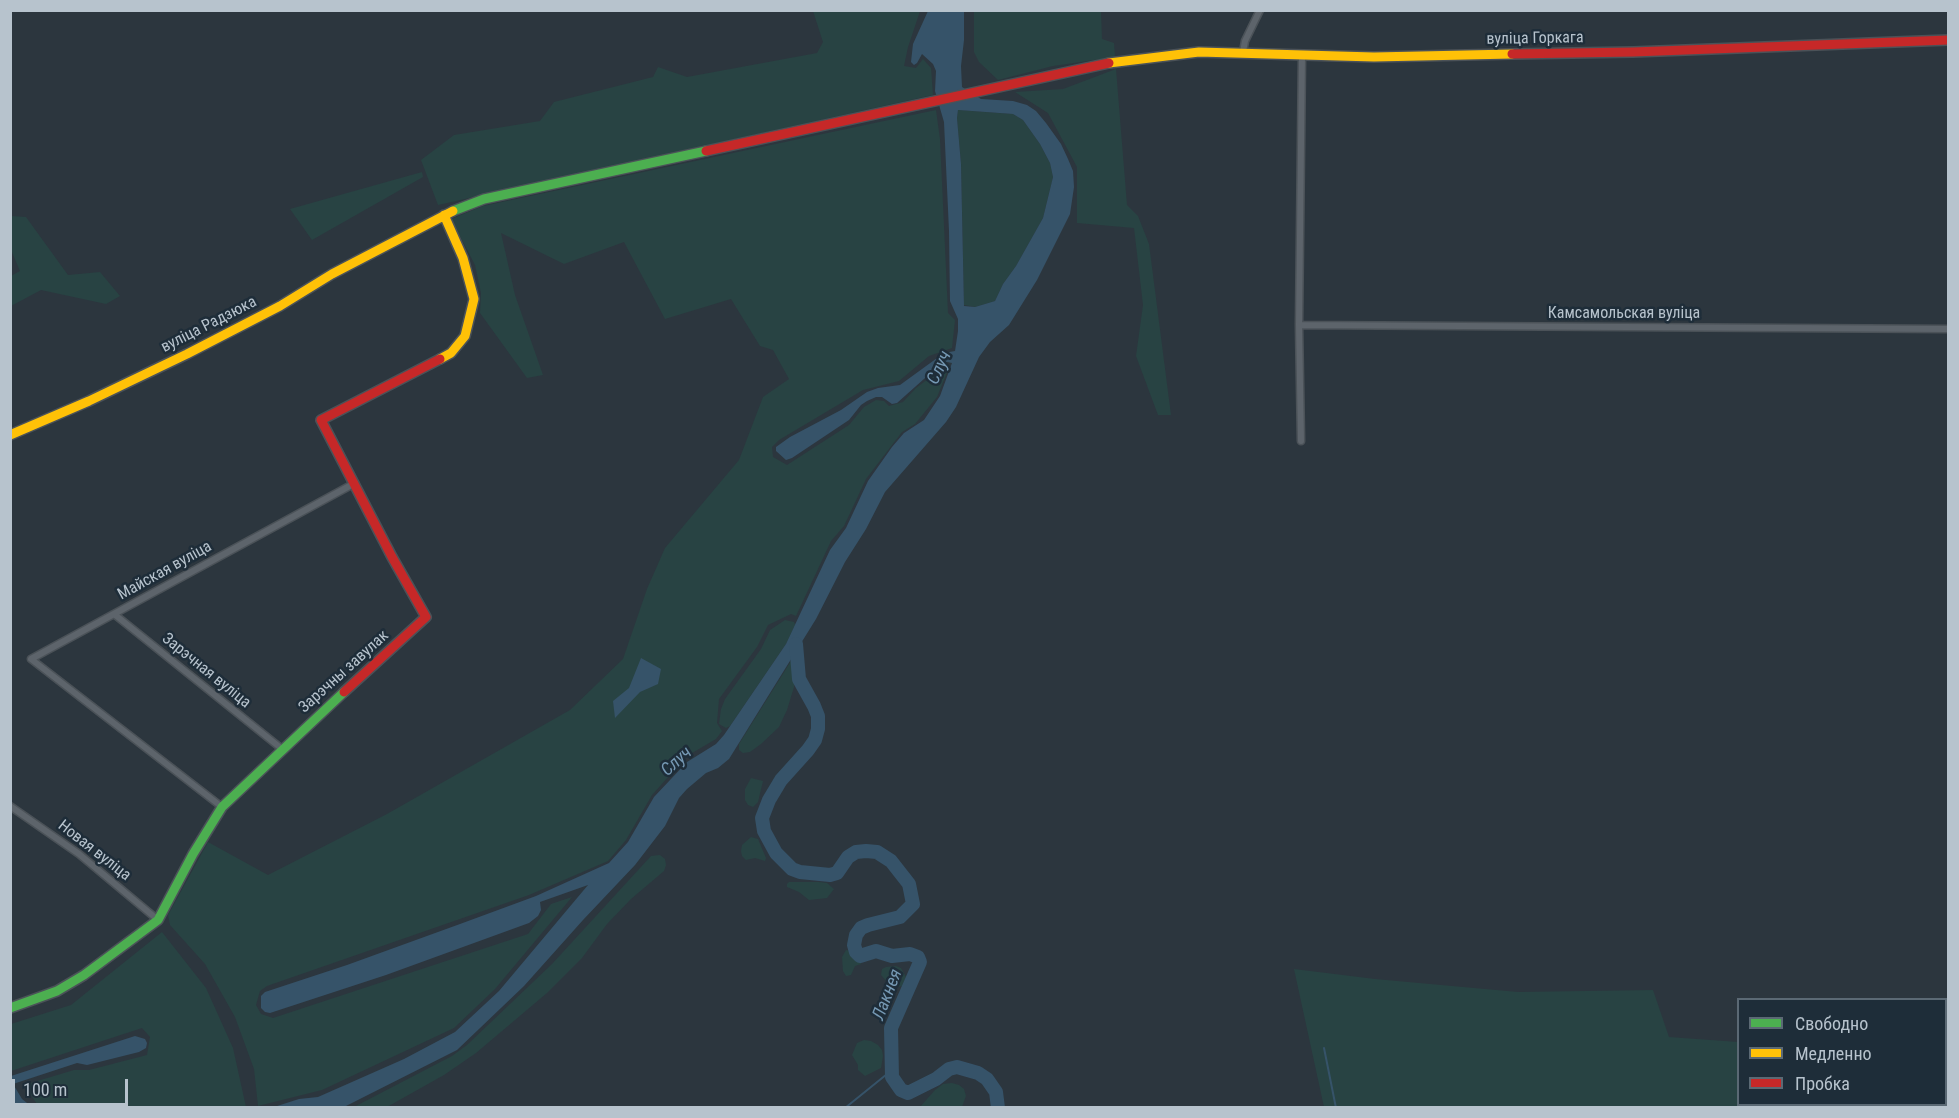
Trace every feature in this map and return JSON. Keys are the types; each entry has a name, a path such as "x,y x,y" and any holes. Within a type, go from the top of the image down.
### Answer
{"main road":[{"name":"вуліца Горкага","path":"898,109 1123,60 1199,52 1374,57 1633,52 1948,40"},
{"name":"вуліца Радзюка","path":"10,435 89,401 187,354 280,306 332,274 444,215 484,200 898,109"},
{"path":"355,483 321,420 451,353 465,336 474,299 463,258 444,215"},
{"name":"Зарэчны завулак","path":"158,920 193,854 222,807 426,617 355,483"},
{"path":"10,1008 57,991 84,975 158,920"}],"street":[{"path":"1244,52 1245,41 1260,10"},
{"path":"1301,441 1299,325 1302,55"},
{"name":"Камсамольская вуліца","path":"1299,325 1948,329"},
{"name":"Майская вуліца","path":"222,807 31,659 355,483"},
{"name":"Зарэчная вуліца","path":"114,614 282,749"},
{"name":"Новая вуліца","path":"10,806 80,854 158,920"}],"green space":[{"path":"813,11 920,11 904,66 916,68 923,59 931,68 933,95 438,205 421,160 454,135 540,121 554,102 653,77 658,67 687,77 817,53 823,42"},
{"path":"974,11 1101,11 1102,39 1114,43 1115,57 1053,66 998,80 979,62 974,52"},
{"path":"1116,69 1127,205 1138,216 1149,244 1171,415 1158,415 1136,356 1143,305 1134,228 1077,223 1077,167 1048,113 1015,92 1063,89"},
{"path":"936,110 940,139 948,313 955,320 952,348 929,356 899,381 863,390 779,440 772,447 773,457 787,465 849,425 864,407 876,400 884,401 889,406 903,402 916,388 950,365 937,397 915,424 902,432 866,479 844,526 831,541 796,616 791,614 768,625 757,647 719,699 717,723 722,731 716,739 687,756 652,795 626,840 608,861 529,895 267,986 260,991 256,1005 261,1014 273,1018 528,934 551,904 572,897 495,989 454,1028 322,1090 258,1106 254,1069 235,1017 205,964 170,925 168,915 208,842 268,875 387,814 570,710 623,659 647,589 665,548 739,460 763,397 789,379 773,350 760,346 731,299 665,319 624,242 564,264 501,233 515,295 543,375 527,378 480,313 481,293 475,265 451,219 483,206"},
{"path":"958,110 1013,114 1023,120 1050,163 1053,177 1043,218 995,301 975,307 964,305"},
{"path":"422,172 423,177 312,240 290,209"},
{"path":"11,216 26,217 68,275 100,272 120,296 106,304 41,290 11,306 11,276 20,271 11,250"},
{"path":"785,620 794,622 795,625 786,644 730,726 726,728 719,724 725,699 761,649 770,630"},
{"path":"791,661 794,667 794,687 779,727 750,752 743,753 739,750 739,744"},
{"path":"751,778 763,781 758,802 753,807 745,800 745,789"},
{"path":"751,837 758,839 766,858 765,861 755,858 746,860 742,856 742,845"},
{"path":"660,855 665,859 664,871 631,899 607,924 582,958 547,993 476,1053 444,1075 387,1107 354,1107 452,1056 467,1045 552,964 651,856"},
{"path":"789,882 827,883 834,889 827,898 809,900 799,892 787,887"},
{"path":"162,932 206,988 233,1048 246,1107 39,1107 24,1085 74,1070 89,1070 147,1055 150,1037 142,1028 11,1071 11,1024 71,1005"},
{"path":"846,950 851,951 861,964 855,966 851,975 846,976 843,971 842,957"},
{"path":"896,966 901,968 906,977 902,986 898,987 888,983 881,975 882,969"},
{"path":"1294,969 1518,992 1653,990 1669,1037 1737,1042 1737,1106 1849,1107 1324,1107"},
{"path":"864,1040 878,1045 883,1056 881,1068 865,1076 858,1070 858,1065 852,1055 857,1043"},
{"path":"952,1083 964,1089 966,1096 962,1107 920,1107 943,1084"}],"water":[{"path":"928,11 964,11 962,87 981,99 1013,101 1027,105 1036,111 1061,144 1073,171 1074,187 1070,214 1037,280 1009,325 990,342 979,357 956,407 946,422 885,492 816,619 729,759 718,768 706,773 687,789 679,798 665,826 635,865 524,986 457,1050 344,1107 274,1107 299,1099 318,1097 404,1059 455,1032 499,991 588,885 540,902 541,910 538,916 529,923 386,975 270,1013 261,1008 261,996 265,992 347,965 536,896 609,863 628,842 654,797 687,762 716,744 724,735 786,644 830,550 846,528 868,481 892,447 904,433 924,420 940,396 952,363 947,362 934,370 897,403 892,404 882,397 867,401 849,420 792,458 786,460 776,451 776,447 790,437 841,410 867,392 900,385 944,353 955,351 958,319 950,301 944,122 935,91 936,71 933,64 922,54 917,63 914,65 911,62 913,44","holes":["958,110 1013,114 1023,120 1050,163 1053,177 1043,218 995,301 975,307 964,306"]},
{"path":"641,658 661,669 658,684 640,692 615,718 613,701 629,688"},
{"path":"135,1036 145,1039 147,1043 146,1048 139,1052 87,1065 77,1063 13,1084 22,1099 32,1107 11,1107 11,1076"}],"waterway":[{"name":"Лакнея","path":"796,644 799,679 818,716 818,729 815,740 781,780 769,800 762,818 764,831 776,853 792,869 800,872 830,875 837,873 848,857 856,852 877,852 891,861 909,884 913,904 900,917 861,928 856,935 854,945 860,956 876,951 892,956 910,954 918,957 920,962 891,1028 892,1077 901,1090 908,1093 936,1079 949,1069 957,1067 978,1073 987,1079 996,1092 998,1108"},
{"path":"1324,1048 1336,1108"},
{"path":"845,1108 892,1070"}],"traffic: fast":[{"path":"453,211 484,199 706,151"},
{"path":"10,1008 57,991 84,975 158,920 193,854 222,807 344,692"}],"traffic: slow":[{"path":"1109,63 1199,52 1374,57 1512,54"},
{"path":"10,435 89,401 187,354 280,306 332,274 453,211"},
{"path":"440,359 451,353 465,336 474,299 463,258 444,215"}],"traffic: jam":[{"path":"1512,54 1633,52 1948,40"},
{"path":"706,151 1109,63"},
{"path":"344,692 426,617 321,420 440,359"}],"water label":[{"name":"Случ","path":"940,368"},
{"name":"Случ","path":"677,762"}]}
